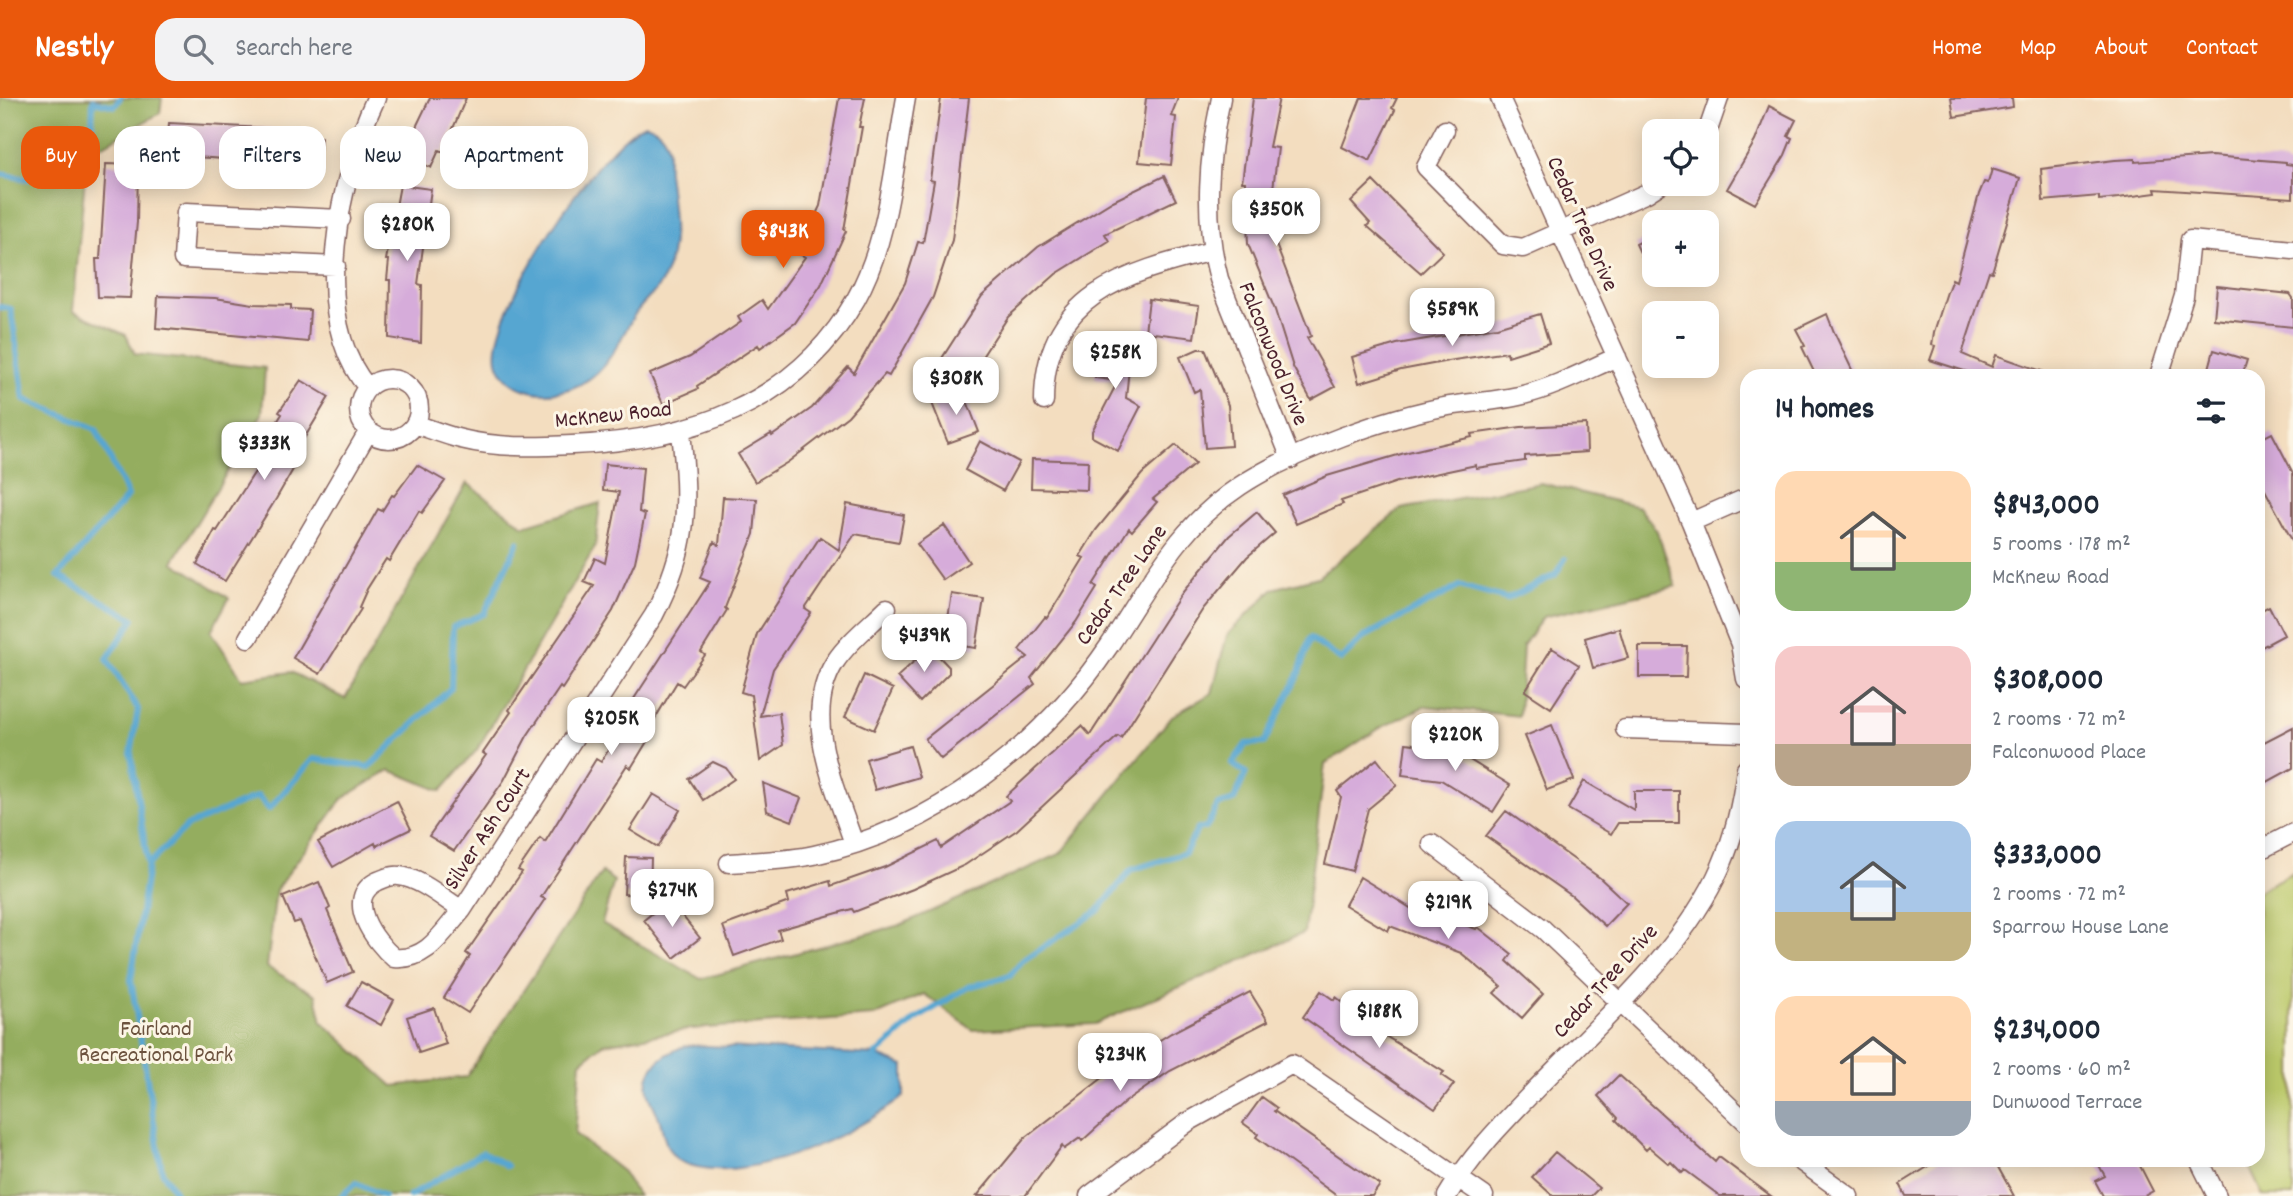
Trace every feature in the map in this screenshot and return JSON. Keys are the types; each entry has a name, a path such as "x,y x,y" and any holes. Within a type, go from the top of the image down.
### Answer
{"street":[{"path":"368,388 345,350 334,301 341,219 353,160 376,98"},
{"name":"McKnew Road","path":"415,424 460,439 503,446 613,443 681,432 715,421 751,403 787,380 835,329 856,297 885,216 906,98"},
{"name":"Falconwood Drive","path":"1221,98 1209,166 1212,251 1219,279 1291,459"},
{"name":"Cedar Tree Drive","path":"1500,98 1691,522 1740,644"},
{"path":"1712,119 1719,98"},
{"path":"1445,130 1426,167 1503,245 1523,248 1642,195"},
{"path":"336,265 183,259 186,212 341,219"},
{"path":"2161,369 2184,296 2190,240 2293,250"},
{"path":"1044,401 1044,373 1050,348 1062,326 1079,308 1129,276 1212,251"},
{"name":"Cedar Tree Lane","path":"729,863 815,855 854,844 924,814 961,792 1044,723 1108,647 1159,564 1205,513 1241,485 1291,459 1415,414 1521,396 1617,356"},
{"path":"393,379 404,383 417,399 419,412 415,424 407,433 394,439 368,432 359,414 360,401 368,388 380,381 393,379"},
{"path":"248,638 368,432"},
{"name":"Silver Ash Court","path":"462,910 408,878 397,875 373,883 365,892 362,904 371,933 394,958 405,959 426,951 462,910 654,615 668,587 681,554 685,524 687,487 681,432"},
{"path":"1691,522 1740,501"},
{"path":"854,844 825,752 820,724 822,699 827,678 836,660 887,608"},
{"path":"1625,729 1740,733"},
{"name":"Cedar Tree Drive","path":"1447,1196 1488,1139 1668,949 1698,908 1721,868 1740,807"},
{"path":"2265,847 2293,833"},
{"path":"1432,844 1543,929 1740,1116"},
{"path":"1097,1193 1188,1122 1292,1064 1484,1196"},
{"path":"1809,1167 1849,1196"},
{"path":"2202,1167 2217,1196"}],"green space":[{"name":"Fairland Recreational Park","path":"0,98 162,98 160,113 137,126 114,126 114,139 100,147 100,126 21,126 21,189 84,189 73,311 126,335 135,354 265,368 262,414 173,562 229,598 211,631 242,679 291,672 345,699 467,483 524,526 600,503 595,547 477,750 441,791 390,770 342,799 276,890 267,967 316,995 322,1022 393,1086 466,1077 602,872 614,881 602,923 701,979 900,925 1060,854 1172,716 1212,693 1227,635 1273,589 1318,577 1401,509 1541,483 1639,507 1657,531 1676,586 1543,617 1523,646 1519,716 1425,706 1380,728 1325,764 1304,933 1095,1024 973,1030 924,994 874,1016 692,1029 603,1044 581,1062 575,1134 623,1172 638,1196 0,1196"},
{"path":"2293,872 2293,1196 2263,1196 2249,1167 2265,1167 2265,887"}],"water":[{"path":"645,124 659,132 666,141 673,213 673,241 668,268 656,290 635,314 610,357 594,375 559,392 540,393 521,388 506,377 497,361 499,337 510,306 550,231 581,189 588,189 588,179 601,162 625,138"},
{"path":"690,1045 876,1055 904,1066 904,1096 858,1126 798,1153 766,1163 735,1168 706,1168 682,1162 672,1154 648,1091 648,1082 654,1066 667,1055"}],"building":[{"path":"430,98 466,98 454,126 440,126 440,150 431,168 426,166 426,126 416,126"},
{"path":"839,98 865,98 844,230 846,231 821,285 795,323 760,348 758,345 697,386 698,389 663,404 650,374 690,357 741,322 738,317 762,300 768,309 805,257 798,253 820,206"},
{"path":"941,98 969,98 952,240 933,297 889,376 885,374 848,416 788,462 755,482 738,454 771,434 772,436 812,408 848,367 854,373 905,283 918,242 923,243 934,181 930,180"},
{"path":"1146,98 1178,98 1171,116 1176,117 1171,165 1139,162"},
{"path":"1253,98 1279,98 1269,147 1278,148 1272,197 1275,242 1311,336 1307,338 1335,387 1311,400 1293,367 1275,310 1248,244 1245,182 1242,182"},
{"path":"1361,98 1397,98 1392,108 1395,110 1370,161 1342,147"},
{"path":"1951,98 2012,98 2013,107 1954,117"},
{"path":"1769,106 1796,120 1788,136 1792,138 1785,155 1755,204 1727,189 1755,141"},
{"path":"169,123 226,126 219,126 219,159 205,158 205,126 169,126"},
{"path":"2211,156 2286,162 2293,165 2293,198 2155,189 2156,193 2118,198 2099,200 2099,196 2043,201 2041,169 2115,160 2135,159 2135,162"},
{"path":"106,164 114,164 114,189 138,189 130,298 98,297 96,259 100,259"},
{"path":"1992,169 2020,178 1992,272 1989,271 1962,354 1992,367 1996,355 2036,369 1958,369 1930,360 1935,346 1932,345 1934,332 1952,279 1956,281 1979,194 1984,182 1988,183"},
{"path":"1164,176 1176,200 1105,234 1109,241 1056,274 1008,317 965,383 937,366 982,296 1038,247 1113,201"},
{"path":"1373,181 1443,252 1421,273 1367,226 1370,223 1351,202"},
{"path":"399,189 431,189 418,284 422,285 421,343 389,338 390,280 387,280 389,260 386,260"},
{"path":"1642,241 1642,257 1636,244"},
{"path":"2217,286 2290,294 2293,298 2293,327 2214,319"},
{"path":"158,296 291,305 291,309 310,310 308,342 156,328"},
{"path":"1149,299 1199,306 1194,338 1145,332"},
{"path":"1540,314 1549,343 1508,356 1507,352 1454,360 1401,370 1359,383 1352,357 1397,344 1497,327"},
{"path":"1827,314 1852,369 1813,369 1796,329"},
{"path":"1100,335 1132,338 1126,398 1141,406 1118,451 1092,437 1092,431 1118,381 1095,378"},
{"path":"1198,349 1205,349 1228,405 1231,446 1205,448 1200,389 1194,392 1180,357"},
{"path":"2214,350 2247,360 2244,369 2209,369"},
{"path":"301,380 329,397 299,447 292,464 295,466 225,581 197,564 215,530 217,531 258,467 267,450 264,448 274,431 272,430 282,414 279,412"},
{"path":"963,391 979,432 948,443 932,403"},
{"path":"1586,424 1587,452 1525,456 1525,461 1476,468 1476,465 1397,482 1341,501 1343,504 1296,524 1283,495 1327,476 1408,452 1472,437 1471,434 1521,427"},
{"path":"2272,433 2293,473 2293,542 2265,490 2265,436"},
{"path":"980,441 1019,462 1003,491 965,470"},
{"path":"1176,445 1195,464 1153,499 1157,502 1132,531 1129,528 1093,585 1097,588 1076,622 1031,678 1035,684 941,759 925,739 1028,657 1019,650 1045,617 1047,618 1084,558 1080,556 1096,530 1142,474"},
{"path":"1032,459 1088,461 1087,490 1031,488"},
{"path":"605,464 643,468 639,512 645,514 635,562 613,611 562,689 560,687 527,736 504,780 454,851 429,836 486,755 483,753 511,712 509,710 594,586 584,582 595,558 605,563 619,492 603,490"},
{"path":"417,465 445,481 422,513 419,511 389,561 386,559 367,589 359,607 361,609 320,674 293,658 378,509 382,511"},
{"path":"723,497 757,499 754,534 725,608 727,610 701,652 705,655 683,686 677,682 647,732 651,735 631,768 627,765 541,897 545,899 468,1013 444,998 470,956 466,953 522,872 518,870 540,838 545,842 596,759 601,762 632,711 628,708 710,582 700,578 714,542 719,545"},
{"path":"847,504 904,515 899,542 855,534 805,609 811,613 773,669 760,716 779,713 783,745 760,761 751,695 741,692 757,634 820,537 839,550"},
{"path":"1257,512 1275,533 1247,557 1203,609 1121,738 1118,736 1017,830 965,865 913,889 854,912 852,909 778,930 781,939 734,956 723,926 789,902 787,894 830,881 831,886 885,867 938,841 941,848 1010,801 1006,796 1082,726 1090,735 1182,593 1229,536"},
{"path":"944,525 969,562 943,580 917,544"},
{"path":"952,594 984,599 976,648 944,643"},
{"path":"2269,606 2284,635 2265,645 2265,608"},
{"path":"1619,628 1628,658 1593,668 1585,638"},
{"path":"1639,646 1687,646 1686,677 1639,677"},
{"path":"930,647 949,667 949,673 920,702 897,677"},
{"path":"1552,648 1579,665 1551,708 1525,691"},
{"path":"864,675 893,689 874,730 845,717"},
{"path":"1552,725 1574,780 1547,790 1525,736"},
{"path":"2293,727 2293,768 2265,783 2265,741"},
{"path":"1406,743 1452,749 1510,785 1493,812 1441,780 1402,775"},
{"path":"910,746 919,777 875,790 866,759"},
{"path":"1377,759 1397,785 1368,809 1352,871 1325,864 1341,797 1337,791"},
{"path":"713,762 726,768 734,779 703,800 689,779"},
{"path":"1584,781 1634,810 1634,791 1679,791 1679,823 1618,823 1611,834 1568,809"},
{"path":"763,783 801,798 792,821 767,811"},
{"path":"653,794 680,810 658,847 630,830"},
{"path":"397,801 411,829 376,846 375,843 333,867 318,842"},
{"path":"1506,811 1600,878 1627,903 1605,926 1572,896 1486,836"},
{"path":"626,857 651,858 650,895 624,894"},
{"path":"1360,877 1412,909 1413,905 1476,929 1478,927 1512,954 1507,961 1543,994 1522,1018 1494,993 1501,986 1461,953 1390,926 1388,931 1345,905"},
{"path":"319,882 330,908 327,910 353,972 327,983 300,921 294,923 283,897"},
{"path":"665,903 672,903 700,938 674,958 644,920"},
{"path":"361,982 394,1000 381,1025 347,1006"},
{"path":"1321,991 1334,1000 1336,997 1382,1034 1444,1072 1441,1075 1454,1084 1435,1109 1303,1017"},
{"path":"1250,992 1268,1021 1170,1071 1124,1103 1082,1141 1080,1138 1064,1149 1062,1146 1025,1196 977,1196 1025,1138 1118,1066 1157,1046 1155,1043 1171,1033"},
{"path":"434,1008 446,1044 419,1053 407,1017"},
{"path":"1619,1075 1715,1162 1719,1157 1771,1196 1720,1196 1685,1170 1682,1173 1649,1147 1646,1150 1616,1120 1618,1118 1598,1096"},
{"path":"1262,1097 1277,1108 1274,1111 1380,1185 1372,1196 1337,1196 1256,1137 1258,1134 1243,1123"},
{"path":"1555,1152 1599,1188 1591,1196 1553,1196 1532,1177"},
{"path":"1928,1167 1998,1167 2014,1196 1906,1196 1900,1184"},
{"path":"2100,1167 2141,1167 2153,1191 2144,1196 2103,1196 2095,1181 2105,1176"}],"waterway":[{"path":"0,174 28,179 74,125 92,128 93,101 115,106 120,98"},
{"path":"0,307 11,309 24,399 96,429 128,496 58,576 134,619 107,659 138,709 131,754 148,865 131,980 162,1171 177,1196"},
{"path":"148,865 187,826 258,796 269,809 313,759 369,767 451,688 453,627 484,614 518,542"},
{"path":"876,1055 915,1020 968,987 1010,976 1022,961 1098,911 1131,870 1185,853 1198,828 1206,828 1218,805 1234,800 1246,773 1232,764 1246,744 1264,743 1298,676 1310,638 1341,660 1364,637 1460,586 1507,599 1555,575 1565,559"},
{"path":"410,1196 483,1152 507,1166"},
{"path":"341,1196 356,1183 384,1196"}]}
